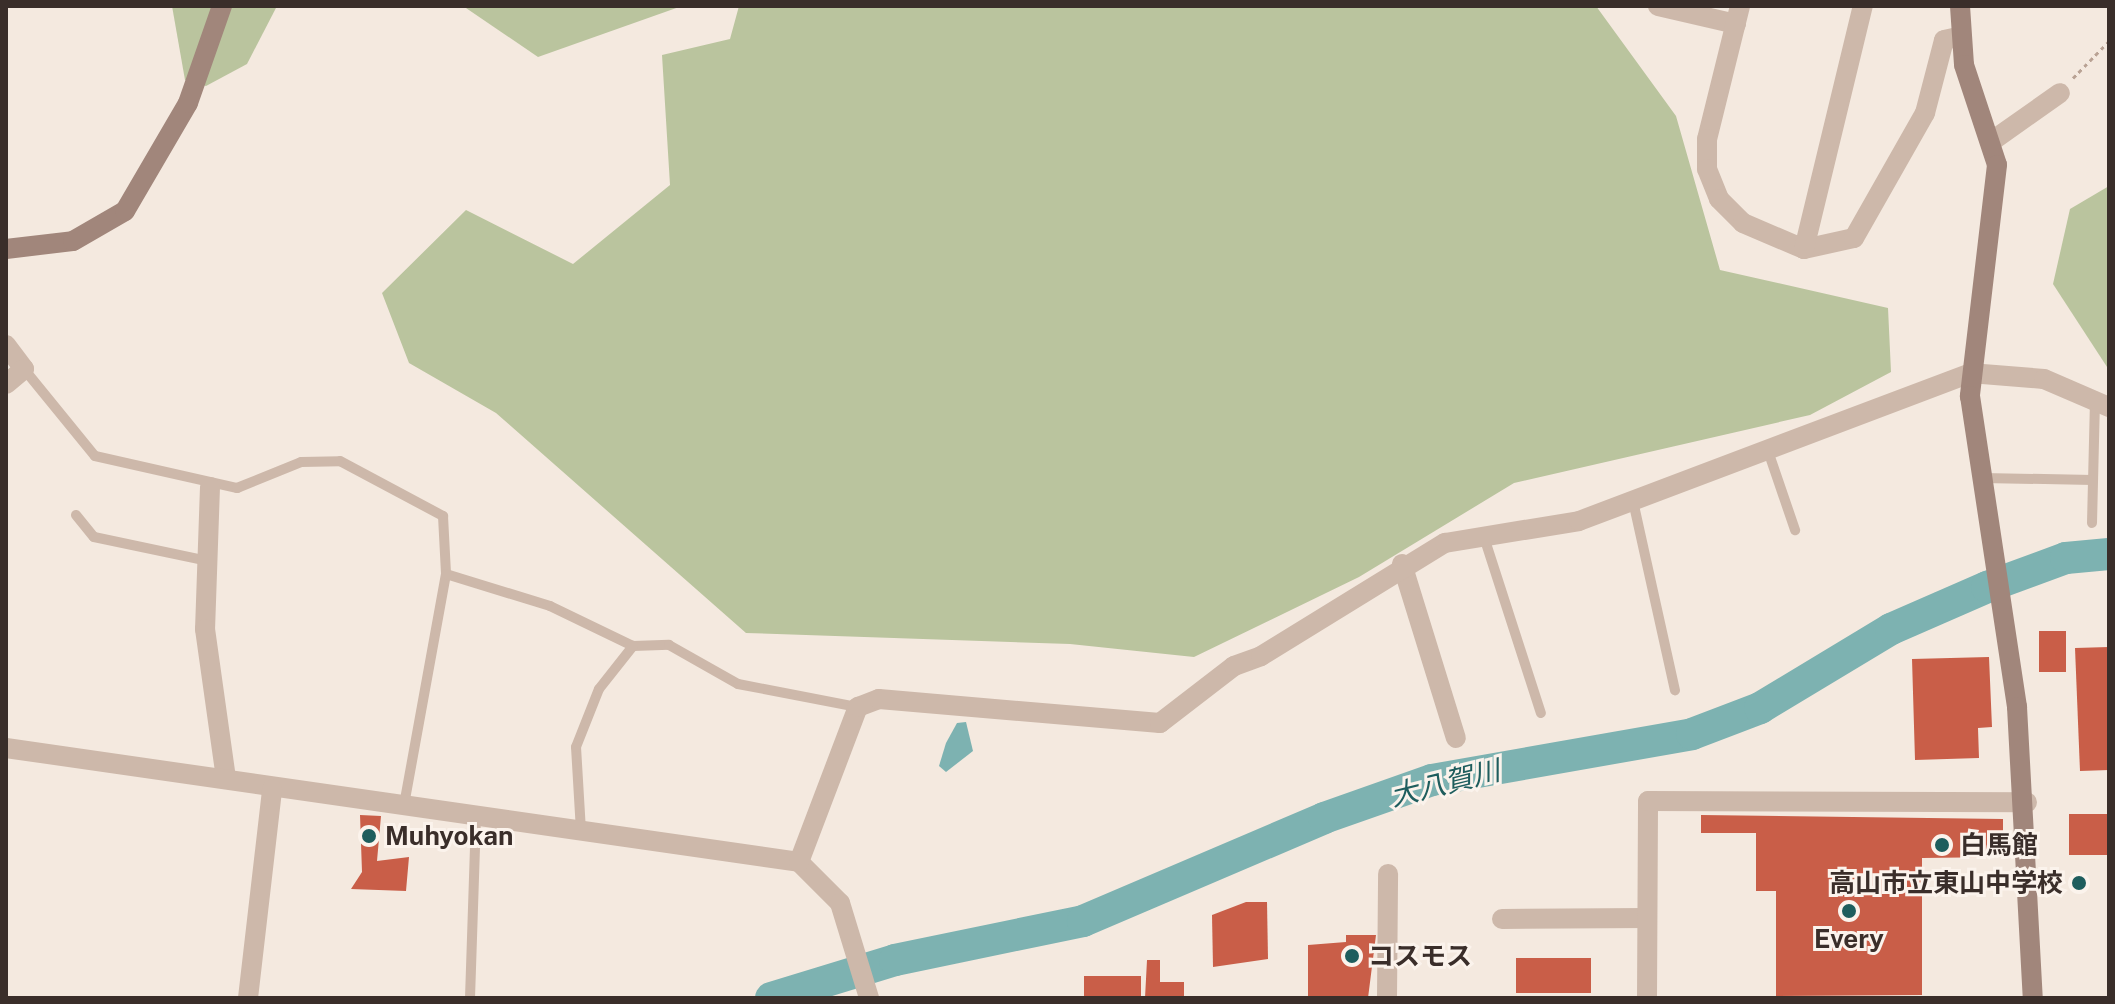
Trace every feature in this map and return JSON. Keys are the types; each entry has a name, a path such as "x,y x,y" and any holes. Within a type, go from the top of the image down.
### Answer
{"street":[{"path":"6,249 73,241 125,211 192,95 222,6"},
{"path":"1658,6 1738,15 1707,139 1711,184 1743,223 1804,249 1854,238 1925,113 1944,40 1958,37"},
{"path":"1804,249 1863,6"},
{"path":"1960,6 1958,37 1992,141 1997,182 1970,373 1980,478 2006,633 2027,802 2033,998"},
{"path":"1992,141 2060,93"},
{"path":"6,345 24,369 6,384"},
{"path":"799,862 858,707 892,699 1137,725 1173,720 1215,678 1402,564 1445,543 1555,528 1970,373 2044,379 2102,404"},
{"path":"210,487 203,560 211,699 226,779"},
{"path":"1402,564 1456,738"},
{"path":"6,748 226,779 272,789 799,862 840,903 869,998"},
{"path":"248,998 272,789"},
{"path":"1647,998 1648,801 2027,802"},
{"path":"1387,998 1388,874"},
{"path":"1502,919 1647,918"}],"lane":[{"path":"24,369 95,456 210,487 253,485 314,460 355,465 443,516 446,574 404,807"},
{"path":"2092,523 2093,480 2102,404"},
{"path":"1767,448 1795,530"},
{"path":"1980,478 2093,480"},
{"path":"1633,501 1675,690"},
{"path":"76,515 94,537 203,560"},
{"path":"1484,537 1541,713"},
{"path":"446,574 550,606 633,646 669,645 738,684 858,707"},
{"path":"581,832 576,747 599,689 633,646"},
{"path":"470,998 476,817"}],"path":[{"path":"2060,93 2109,41"}],"green space":[{"path":"172,6 277,6 247,64 206,86 185,80"},
{"path":"463,6 682,6 538,57"},
{"path":"739,6 1596,6 1676,116 1720,270 1888,308 1891,372 1810,415 1514,483 1359,577 1194,657 1070,644 746,633 496,413 409,363 382,293 466,210 573,264 670,185 662,55 730,39"},
{"path":"2109,186 2109,370 2053,284 2070,209"}],"water":[{"path":"966,722 973,751 946,772 939,766 946,743 957,723"}],"building":[{"path":"2039,631 2066,631 2066,672 2039,672"},
{"path":"2109,647 2109,770 2080,771 2075,648"},
{"path":"1989,657 1992,727 1978,728 1979,758 1915,760 1912,659"},
{"path":"2069,814 2109,814 2109,855 2069,855"},
{"name":"Muhyokan","path":"360,815 381,816 377,861 409,857 406,891 351,889 362,872"},
{"path":"1701,815 2003,819 2003,857 1922,858 1922,995 1776,996 1776,891 1756,891 1756,833 1701,833"},
{"path":"1246,902 1267,902 1268,959 1213,967 1212,915"},
{"path":"1346,935 1376,935 1368,998 1308,998 1308,945 1346,942"},
{"path":"1516,958 1591,958 1591,993 1516,993"},
{"path":"1147,960 1160,960 1160,982 1184,982 1184,998 1145,998"},
{"path":"1084,976 1141,976 1141,998 1084,998"}],"waterway":[{"name":"大八賀川","path":"771,998 895,960 1083,921 1324,818 1432,780 1692,734 1760,708 1891,629 1987,587 2066,558 2109,554"}],"place":[{"name":"Muhyokan","path":"369,836"},
{"name":"白馬館","path":"1942,845"},
{"name":"高山市立東山中学校","path":"2079,883"},
{"name":"Every","path":"1849,911"},
{"name":"コスモス","path":"1352,956"}]}
